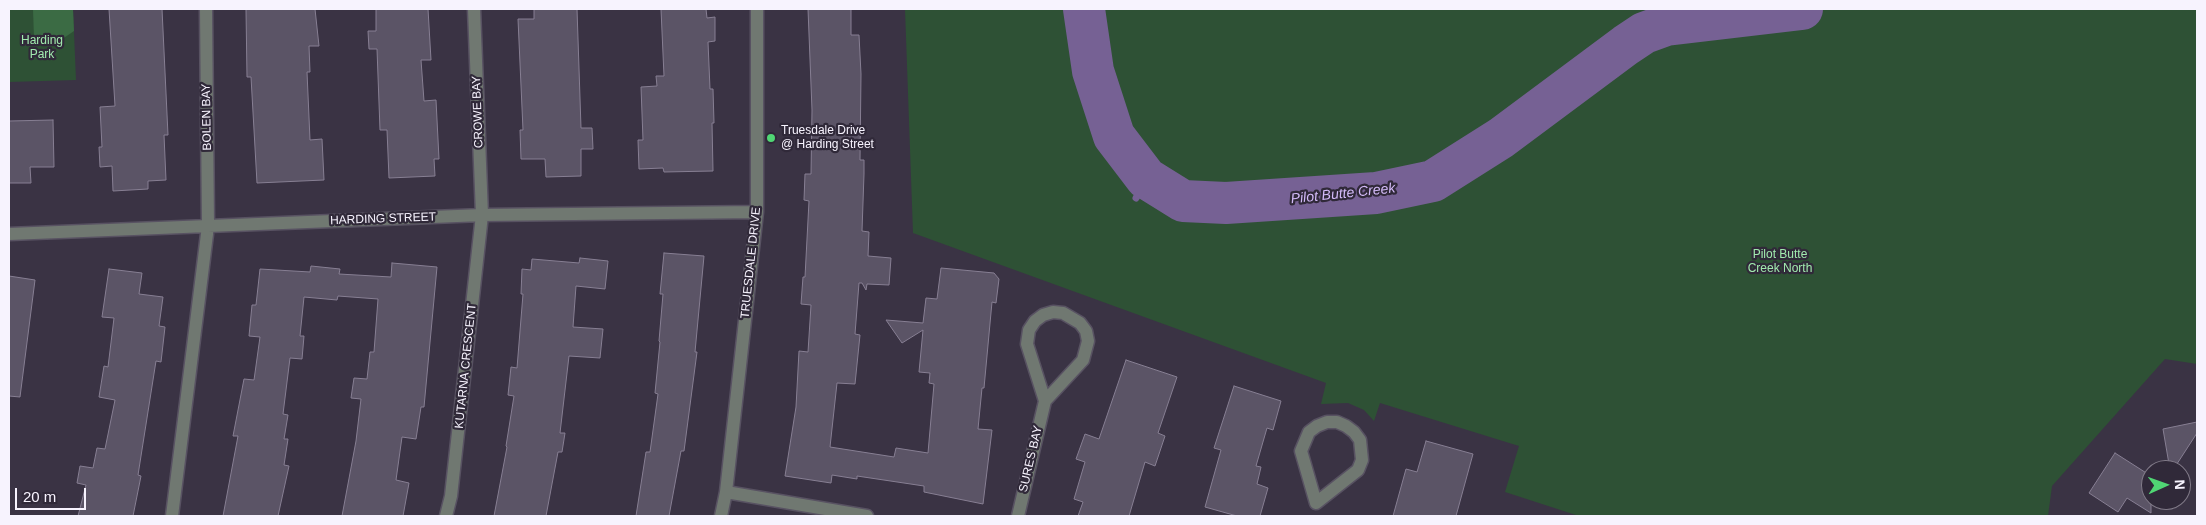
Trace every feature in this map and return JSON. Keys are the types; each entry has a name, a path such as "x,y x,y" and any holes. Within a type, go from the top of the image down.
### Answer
{"street":[{"name":"BOLEN BAY","path":"206,9 208,226"},
{"name":"CROWE BAY","path":"474,9 482,215"},
{"name":"TRUESDALE DRIVE","path":"720,516 726,492 757,212 757,9"},
{"name":"HARDING STREET","path":"9,234 482,215 757,212"},
{"name":"KUTARNA CRESCENT","path":"446,516 451,496 482,215"},
{"path":"172,516 208,226"},
{"name":"SURES BAY","path":"1018,516 1045,401 1083,360 1087,351 1088,341 1083,327 1073,316 1063,312 1043,315 1035,321 1029,330 1027,344 1045,401"},
{"path":"1312,516 1316,503 1301,451 1309,432 1327,422 1337,422 1354,432 1360,440 1362,460 1358,470 1316,503"},
{"path":"726,492 867,516"}],"green space":[{"name":"Harding Park","path":"9,9 73,9 76,80 9,82"},
{"path":"33,9 73,9 74,31 52,46 34,38"},
{"name":"Pilot Butte Creek North","path":"905,9 2197,9 2197,364 2165,359 2052,486 2048,516 1579,516 1505,492 1519,446 1380,403 1374,421 1364,410 1348,403 1321,404 1326,383 913,233"}],"building":[{"path":"109,9 162,9 168,135 164,135 166,180 148,181 148,189 113,191 112,166 100,167 99,147 102,147 100,107 115,106"},
{"path":"246,9 315,9 319,46 309,46 310,72 307,72 310,140 322,139 324,180 257,183 251,77 247,77"},
{"path":"376,9 428,9 431,60 421,60 424,101 436,100 439,159 434,159 435,176 389,178 387,130 380,130 377,49 369,49 368,31 376,31"},
{"path":"534,9 577,9 581,128 592,128 593,149 581,149 581,176 546,177 545,159 521,159 520,130 523,130 518,19 534,19"},
{"path":"661,9 706,9 707,18 715,17 715,41 708,42 710,89 713,89 713,171 664,172 663,168 639,169 638,140 643,140 641,87 657,86 656,76 664,76"},
{"path":"808,9 851,9 851,35 859,35 861,74 860,160 864,160 862,231 869,232 868,256 891,258 889,285 867,284 866,290 862,283 859,283 855,334 860,335 855,384 837,383 830,447 894,457 896,448 928,453 934,384 929,383 930,373 919,372 923,330 902,343 886,320 923,323 926,298 937,299 941,268 994,273 999,279 996,303 992,302 978,429 992,430 983,504 924,492 924,486 857,476 857,479 832,475 831,483 785,476 796,407 799,351 808,352 811,305 801,304 803,277 805,277 809,201 804,200 805,174 811,174 812,110"},
{"path":"53,120 54,167 30,167 31,183 9,183 9,121"},
{"path":"664,253 704,256 695,352 697,352 684,451 681,451 669,516 636,516 646,452 650,452 658,394 655,393 660,342 663,294 660,294"},
{"path":"580,258 608,261 605,289 576,286 573,327 603,329 600,358 569,356 560,433 565,433 562,452 558,452 546,516 494,516 514,396 508,395 511,367 517,368 523,294 521,294 522,269 531,270 532,259 579,263"},
{"path":"392,263 437,267 424,407 421,407 416,439 402,437 396,480 409,483 403,516 342,516 356,441 361,399 351,398 354,378 367,379 370,352 374,352 378,299 338,296 337,300 304,297 300,336 304,336 302,359 290,358 283,414 288,415 284,439 288,439 284,465 289,466 278,516 223,516 238,436 233,436 244,379 254,380 260,337 249,336 252,305 256,305 260,269 310,272 311,266 340,269 339,274 391,277"},
{"path":"109,269 142,273 139,294 163,297 159,326 165,327 161,362 156,361 138,475 141,476 133,516 78,516 86,485 77,483 80,466 93,468 97,448 105,449 115,400 99,397 104,366 108,367 114,318 102,317"},
{"path":"9,276 35,280 20,397 9,396"},
{"path":"1126,360 1177,377 1158,433 1165,436 1155,466 1145,462 1129,516 1078,516 1083,502 1074,499 1085,462 1076,459 1085,434 1099,439"},
{"path":"1234,386 1281,401 1273,430 1267,428 1256,466 1261,467 1257,484 1268,488 1260,516 1237,516 1205,507 1221,450 1214,448"},
{"path":"2197,422 2197,433 2179,460 2168,460 2163,429"},
{"path":"1426,441 1473,454 1456,516 1393,516 1406,469 1417,472"},
{"path":"2115,453 2141,470 2141,507 2127,498 2118,512 2089,493"}],"waterway":[{"name":"Pilot Butte Creek","path":"1084,9 1093,71 1114,136 1146,178 1183,201 1226,203 1376,193 1433,181 1501,138 1644,33 1666,25 1802,9"},
{"path":"1136,198 1142,187 1142,173"}],"place":[{"name":"Truesdale Drive @ Harding Street","path":"771,138"}]}
